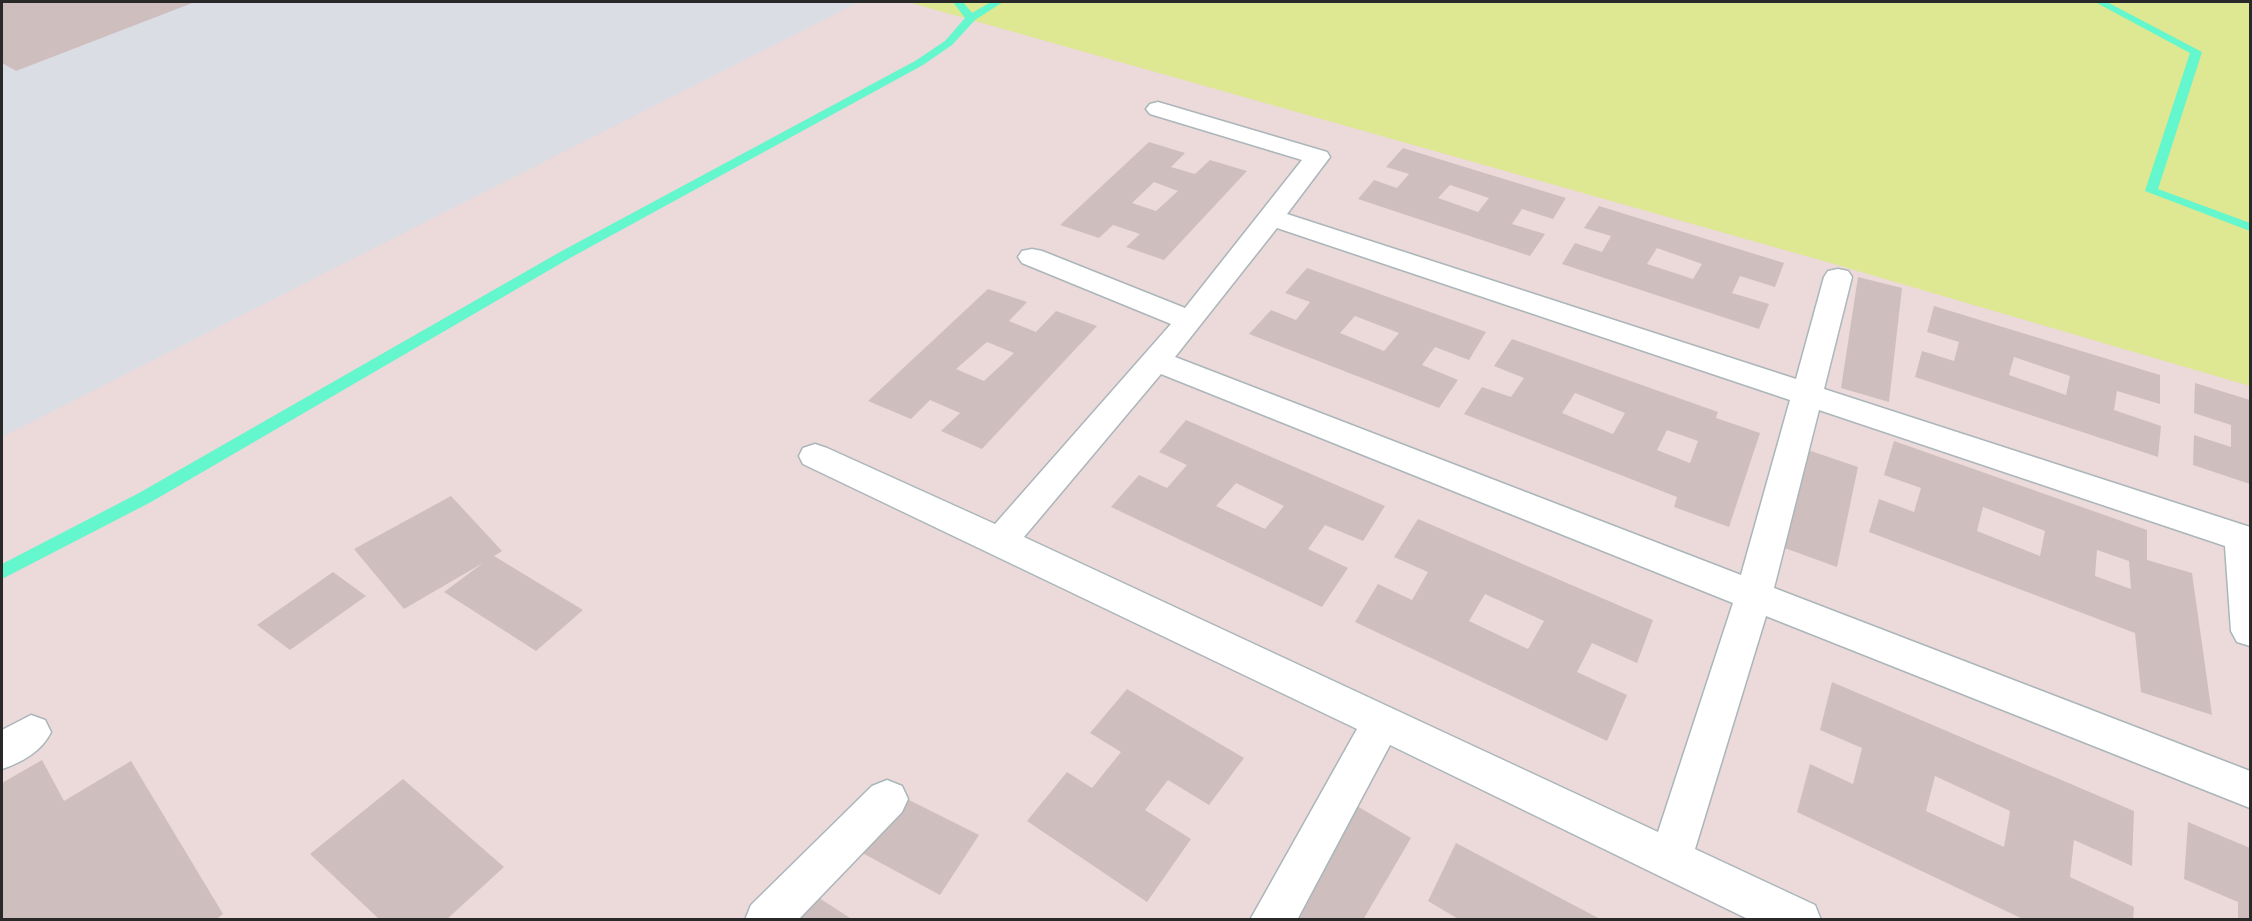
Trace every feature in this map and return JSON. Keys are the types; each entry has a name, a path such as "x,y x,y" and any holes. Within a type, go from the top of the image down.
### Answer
{"street":[{"path":"1000,541 1190,321 1318,157 1158,109"},
{"path":"1271,217 2246,539 2250,630"},
{"path":"1032,257 1190,321"},
{"path":"1671,858 1754,595 1838,277"},
{"path":"1156,361 2250,790"},
{"path":"815,456 1000,541 1799,920"},
{"path":"1272,920 1382,722"},
{"path":"767,920 887,799"}],"shaded area":[{"path":"2,2 859,2 2,437"}],"green space":[{"path":"908,2 2250,2 2250,386 1827,262"}],"building":[{"path":"2,2 195,2 16,71 2,63"},
{"path":"1149,142 1185,153 1171,167 1195,174 1210,160 1247,171 1164,260 1126,247 1140,234 1113,225 1099,238 1060,225","holes":["1154,182 1178,191 1156,211 1132,203"]},
{"path":"1403,148 1566,198 1553,219 1522,209 1512,224 1545,234 1530,256 1358,199 1374,180 1397,188 1409,174 1386,167","holes":["1450,185 1489,198 1478,212 1438,198"]},
{"path":"1599,206 1784,263 1775,287 1740,276 1732,293 1769,304 1759,329 1562,264 1575,243 1602,252 1611,236 1584,228","holes":["1657,248 1702,264 1693,279 1647,264"]},
{"path":"1307,268 1486,332 1469,360 1435,347 1422,365 1458,380 1439,408 1249,334 1271,310 1296,320 1310,302 1285,293","holes":["1355,316 1399,333 1384,351 1340,333"]},
{"path":"1858,277 1902,288 1889,402 1841,388"},
{"path":"988,289 1027,302 1009,321 1036,332 1056,311 1097,326 982,449 941,431 960,413 930,400 911,419 868,401","holes":["987,342 1014,353 984,381 956,369"]},
{"path":"1934,306 2160,375 2160,404 2117,391 2114,410 2161,426 2158,457 1915,377 1922,351 1954,361 1959,342 1927,332","holes":["2014,357 2070,376 2066,395 2009,375"]},
{"path":"1512,339 1718,412 1716,418 1760,433 1729,527 1674,507 1677,497 1464,414 1482,387 1511,397 1524,378 1494,366","holes":["1575,393 1625,413 1613,434 1562,413","1667,430 1698,441 1690,463 1657,450"]},
{"path":"2195,383 2250,400 2250,484 2193,465 2194,435 2231,447 2231,425 2194,413"},
{"path":"1186,420 1385,506 1363,541 1325,525 1308,549 1348,568 1322,607 1111,507 1139,475 1167,488 1187,465 1159,452","holes":["1236,483 1284,506 1265,529 1216,506"]},
{"path":"1894,441 2147,530 2147,560 2192,573 2212,715 2141,692 2135,633 1869,532 1879,499 1914,512 1921,488 1884,475","holes":["1983,507 2045,531 2040,556 1977,531","2097,550 2129,561 2131,589 2095,576"]},
{"path":"1805,449 1858,467 1837,567 1779,546"},
{"path":"451,496 502,551 494,556 583,610 536,651 444,592 483,563 404,609 354,549"},
{"path":"1418,519 1653,620 1637,663 1592,643 1577,672 1627,695 1607,741 1355,622 1378,584 1412,600 1428,572 1394,557","holes":["1485,594 1544,621 1528,649 1469,621"]},
{"path":"333,572 366,596 290,650 257,625"},
{"path":"1832,682 2134,811 2132,866 2074,840 2070,877 2134,907 2133,920 2025,920 1797,812 1810,764 1853,784 1862,748 1820,730","holes":["1935,776 2010,811 2004,847 1926,811"]},
{"path":"1127,689 1244,758 1209,805 1168,780 1145,810 1191,839 1147,902 1027,821 1067,772 1092,788 1121,752 1090,733"},
{"path":"42,760 64,801 131,761 223,914 215,920 2,920 2,783"},
{"path":"403,779 504,867 446,920 380,920 310,854"},
{"path":"895,793 979,835 940,895 855,849"},
{"path":"1352,803 1411,838 1363,920 1278,920"},
{"path":"2188,822 2250,848 2250,920 2238,920 2238,902 2184,879"},
{"path":"1456,843 1602,920 1460,920 1428,901"},
{"path":"804,888 853,920 779,920"}],"waterway":[{"path":"958,2 971,18"},
{"path":"971,18 998,2"},
{"path":"2100,2 2196,52 2151,191 2250,227"},
{"path":"2,572 74,536 216,458 565,255 919,63 948,43 971,18"}]}
